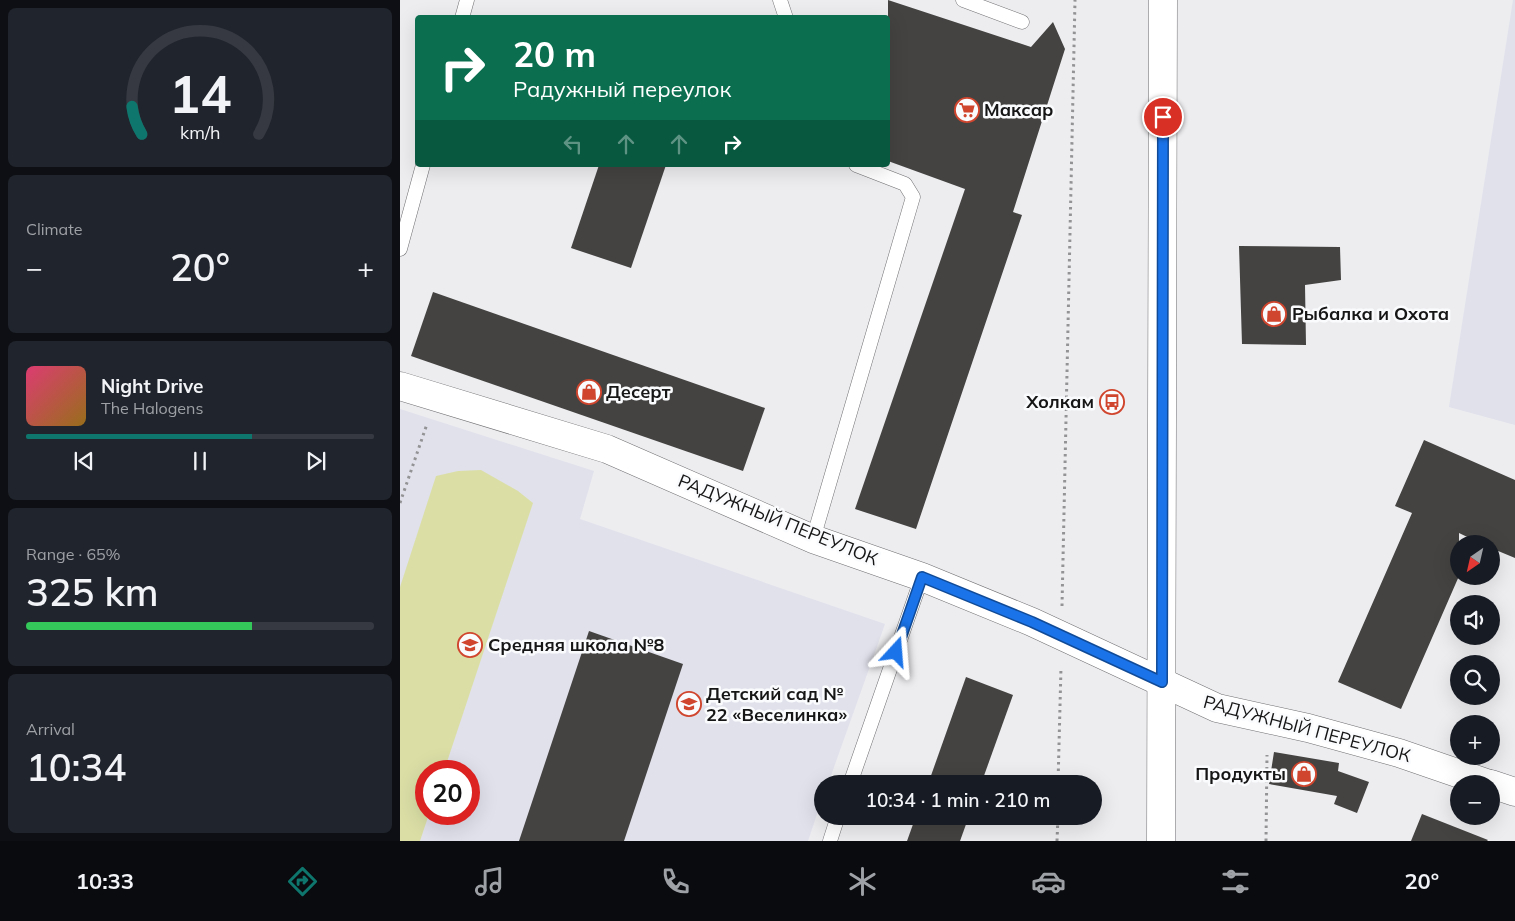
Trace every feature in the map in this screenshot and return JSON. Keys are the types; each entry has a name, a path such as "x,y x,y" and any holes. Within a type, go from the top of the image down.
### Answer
{"street":[{"path":"1161,841 1164,0"},
{"name":"РАДУЖНЫЙ ПЕРЕУЛОК","path":"400,386 607,449 813,539 922,577 1061,636 1217,708 1308,728 1399,753 1464,775"},
{"name":"РАДУЖНЫЙ ПЕРЕУЛОК","path":"1500,787 1515,792"}],"lane":[{"path":"463,15 467,0"},
{"path":"780,0 785,15"},
{"path":"963,0 1022,22"},
{"path":"400,249 421,167"},
{"path":"813,539 913,197 904,184 861,167"},
{"path":"853,775 922,577"},
{"path":"830,841 835,825"}],"path":[{"path":"1058,775 1075,0"},
{"path":"400,504 436,397"},
{"path":"1266,841 1268,754"},
{"path":"1057,841 1058,825"}],"shaded area":[{"path":"1513,0 1515,0 1515,425 1449,407"},
{"name":"Детский сад № 22 «Веселинка»","path":"400,409 594,471 580,519 885,624 831,775 814,775 814,823 808,841 400,841"}],"green space":[{"path":"481,470 518,491 533,503 448,760 415,760 415,825 425,825 420,841 400,841 400,587 436,476 458,471"}],"building":[{"path":"888,0 1031,47 1053,22 1065,49 1013,212 1022,215 916,529 855,509 965,189 890,162 890,15 888,15"},
{"path":"598,167 665,167 631,268 571,248"},
{"name":"Рыбалка и Охота","path":"1239,246 1340,247 1341,280 1305,285 1306,345 1242,344"},
{"path":"433,292 765,408 743,471 411,356"},
{"path":"1424,440 1515,480 1515,558 1500,552 1500,535 1463,535 1459,533 1459,535 1450,535 1450,585 1455,585 1401,709 1338,682 1412,513 1395,506"},
{"path":"589,631 683,664 624,841 519,841"},
{"path":"966,677 1013,695 984,775 931,775"},
{"name":"Продукты","path":"1274,752 1339,763 1338,771 1369,782 1357,813 1334,804 1337,796 1269,784"},
{"path":"1422,814 1488,840 1411,841"},
{"path":"913,825 966,825 960,841 907,841"}],"place":[{"name":"Максар","path":"967,110"},
{"name":"Рыбалка и Охота","path":"1274,314"},
{"name":"Десерт","path":"589,392"},
{"name":"Холкам","path":"1112,402"},
{"name":"Средняя школа №8","path":"470,645"},
{"name":"Детский сад № 22 «Веселинка»","path":"689,704"},
{"name":"Продукты","path":"1304,774"}],"route":[{"path":"896,652 922,577 1032,622 1162,682 1163,117"}]}
